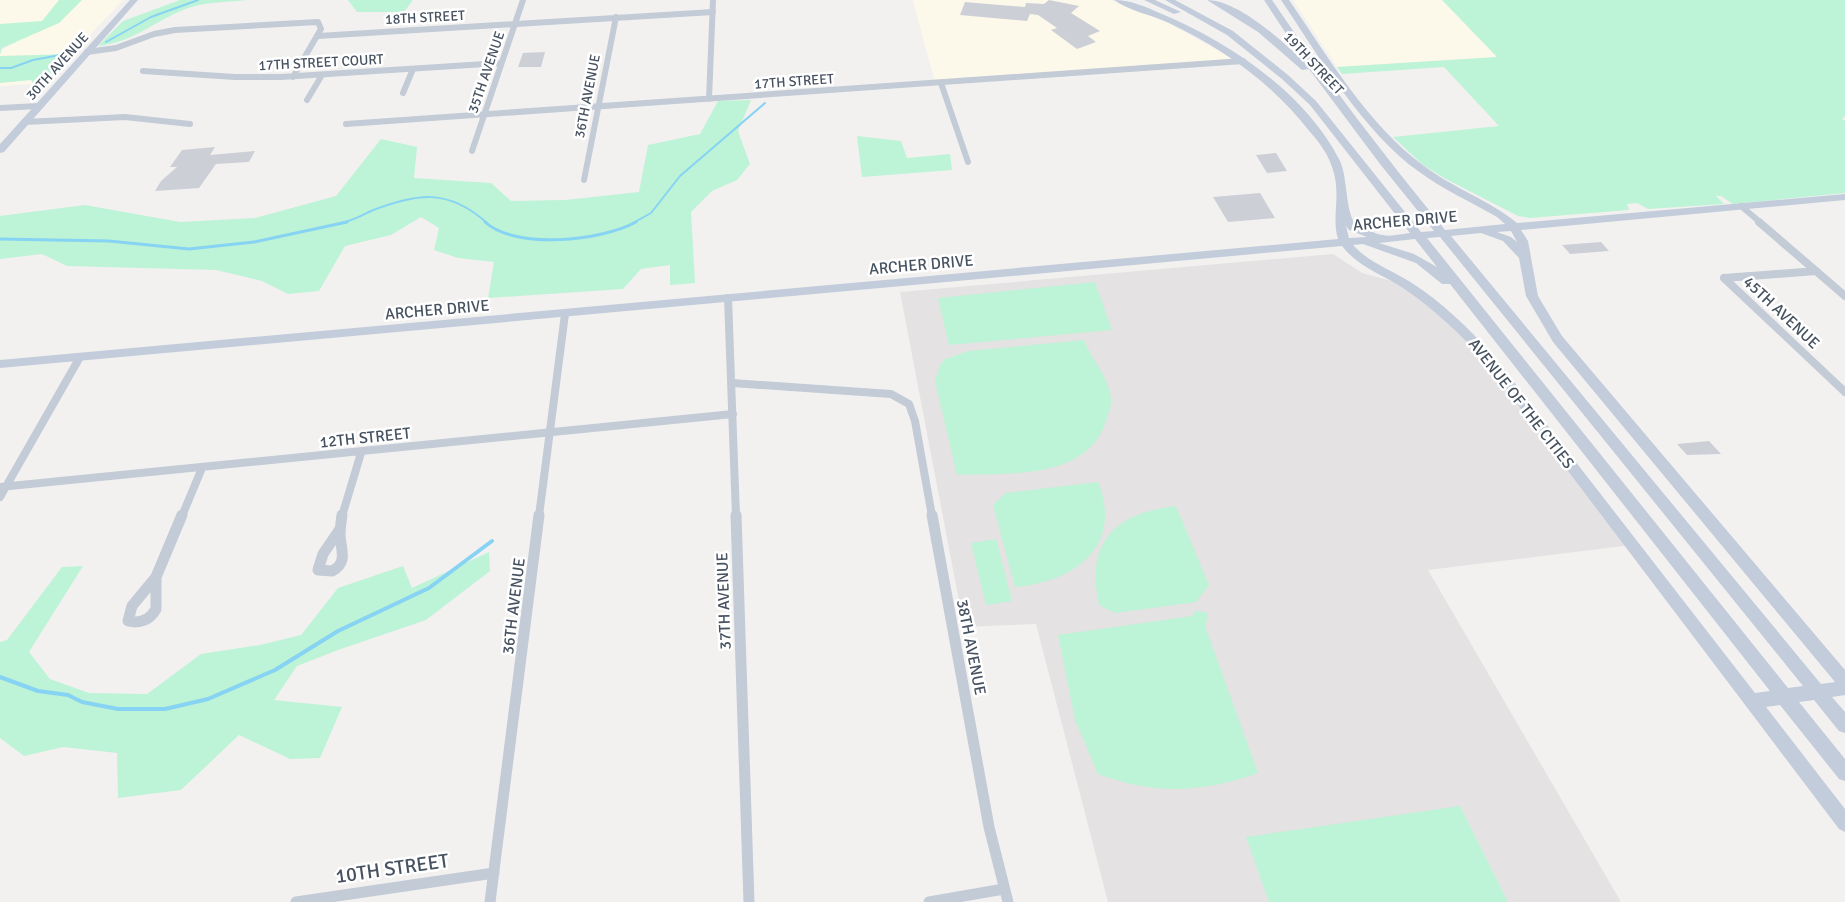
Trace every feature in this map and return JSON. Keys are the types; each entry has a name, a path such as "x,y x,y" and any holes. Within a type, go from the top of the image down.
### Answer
{"street":[{"name":"30TH AVENUE","path":"0,150 134,0"},
{"name":"35TH AVENUE","path":"472,151 523,0"},
{"path":"710,99 713,0"},
{"path":"1118,0 1193,31 1243,62 1287,99 1322,140 1340,176 1342,207 1340,232 1344,242"},
{"path":"1148,0 1214,29 1263,59"},
{"name":"AVENUE OF THE CITIES","path":"1169,0 1230,33 1306,96 1845,773"},
{"name":"19TH STREET","path":"1211,0 1253,24 1290,53 1384,162"},
{"path":"1268,0 1315,71 1384,162 1845,725"},
{"path":"1285,0 1344,88 1390,142 1421,169 1508,220 1514,226 1522,241 1532,296 1565,350 1845,682"},
{"name":"18TH STREET","path":"318,36 713,12"},
{"name":"36TH AVENUE","path":"584,180 616,17"},
{"path":"87,52 116,48 154,34 175,30 318,22 321,26 318,36 293,77"},
{"name":"17TH STREET","path":"346,124 1243,62"},
{"name":"17TH STREET COURT","path":"143,71 235,77 293,77 501,63"},
{"path":"403,93 413,69"},
{"path":"307,100 322,75"},
{"path":"940,83 968,162"},
{"path":"0,108 39,106"},
{"path":"25,122 117,118 150,119 172,125 190,124"},
{"path":"1330,124 1354,162 1399,220 1401,228 1390,241 1374,253 1371,265"},
{"name":"ARCHER DRIVE","path":"0,364 1344,242 1390,241 1418,235 1845,197"},
{"path":"1741,206 1845,296"},
{"path":"1342,207 1347,221 1357,230 1390,241 1437,272 1494,343 1555,407"},
{"path":"1485,207 1489,216 1478,230 1507,239 1523,255"},
{"name":"AVENUE OF THE CITIES","path":"1344,242 1352,252 1406,285 1445,314 1488,357 1845,823"},
{"path":"1452,245 1540,353"},
{"name":"45TH AVENUE","path":"1816,271 1724,278 1845,392"},
{"name":"37TH AVENUE","path":"728,298 749,902"},
{"name":"36TH AVENUE","path":"490,902 565,314"},
{"path":"0,497 3,487 80,357"},
{"name":"38TH AVENUE","path":"732,383 879,393 903,399 909,404 915,421 989,827 1006,896"},
{"name":"12TH STREET","path":"3,487 733,414"},
{"path":"340,529 361,453"},
{"path":"156,577 202,468"},
{"path":"1752,701 1845,688"},
{"name":"10TH STREET","path":"296,902 494,873"},
{"path":"929,902 1006,896"}],"shaded area":[{"path":"0,0 123,0 44,83 0,86 0,51 17,42 0,43"},
{"path":"913,0 1110,0 1161,19 1235,60 936,86"},
{"path":"1293,0 1442,0 1497,57 1337,67"},
{"path":"1333,254 1362,273 1406,285 1469,336 1632,545 1428,570 1621,902 1108,902 1036,624 964,627 900,292"}],"green space":[{"path":"59,0 82,0 59,23 2,48 0,55 0,24 42,21"},
{"path":"180,0 248,0 190,7 121,41 98,46 123,21"},
{"path":"348,0 413,0 404,12 357,12"},
{"path":"1442,0 1845,0 1845,116 1842,119 1845,121 1845,193 1733,204 1721,196 1716,196 1724,204 1648,209 1637,203 1627,204 1629,210 1530,218 1518,216 1423,165 1393,137 1499,126 1444,67 1342,74 1337,67 1497,57"},
{"path":"75,54 43,88 36,88 31,80 0,83 0,56"},
{"path":"751,100 738,131 750,164 737,180 712,191 691,212 695,283 670,285 670,265 641,269 623,289 488,298 494,262 458,258 434,250 439,228 421,217 391,235 345,246 319,291 288,294 262,281 216,270 67,266 42,254 0,259 0,216 85,205 180,222 255,218 336,196 381,139 417,147 414,178 491,183 511,201 565,200 639,192 648,145 700,134 718,101"},
{"path":"857,136 901,141 907,158 950,154 952,170 862,177"},
{"path":"1095,282 1112,330 949,345 938,298"},
{"path":"1084,340 1107,382 1111,398 1106,421 1096,440 1082,454 1063,464 1043,470 957,475 935,381 940,365 945,359 969,351"},
{"path":"1098,482 1104,505 1104,525 1099,542 1088,557 1074,569 1057,578 1015,587 993,505 1006,493"},
{"path":"1176,506 1209,585 1196,602 1115,613 1099,605 1096,583 1097,564 1101,548 1109,534 1136,516"},
{"path":"996,539 1012,601 986,605 971,543"},
{"path":"489,552 490,571 426,620 297,666 274,700 342,707 320,758 290,759 239,735 181,790 118,798 117,753 63,747 24,756 0,738 0,642 7,640 62,567 83,566 29,652 50,679 89,693 147,694 201,654 260,645 301,635 338,588 403,566 412,588"},
{"path":"1195,611 1206,612 1208,616 1205,626 1258,773 1218,785 1178,789 1138,786 1098,774 1075,720 1058,635 1192,616"},
{"path":"1460,806 1508,902 1269,902 1246,837"}],"building":[{"path":"1049,0 1079,6 1071,13 1100,31 1088,36 1096,42 1077,49 1051,30 1057,28 1038,15 1030,14 1027,21 960,15 965,2 1025,7 1026,3 1044,4"},
{"path":"545,52 541,67 518,67 523,53"},
{"path":"215,147 210,155 255,151 249,162 216,164 199,188 155,191 161,181 177,167 170,167 182,150"},
{"path":"1276,153 1287,171 1267,173 1256,155"},
{"path":"1260,193 1275,218 1228,222 1213,197"},
{"path":"1601,242 1609,251 1570,254 1562,245"},
{"path":"1709,441 1721,454 1687,455 1677,444"}],"waterway":[{"path":"106,42 151,17 198,0"},
{"path":"0,68 11,68 33,60 76,52"},
{"path":"633,223 651,213 680,176 765,103"},
{"path":"341,223 403,200 432,197 459,204 487,223"},
{"path":"0,239 109,241 189,249 254,242 347,222"},
{"path":"485,222 499,231 517,236 559,240 602,234 636,222"},
{"path":"0,677 38,691 68,695 82,702 118,709 165,709 208,699 275,670 338,631 429,588 492,541"}]}
